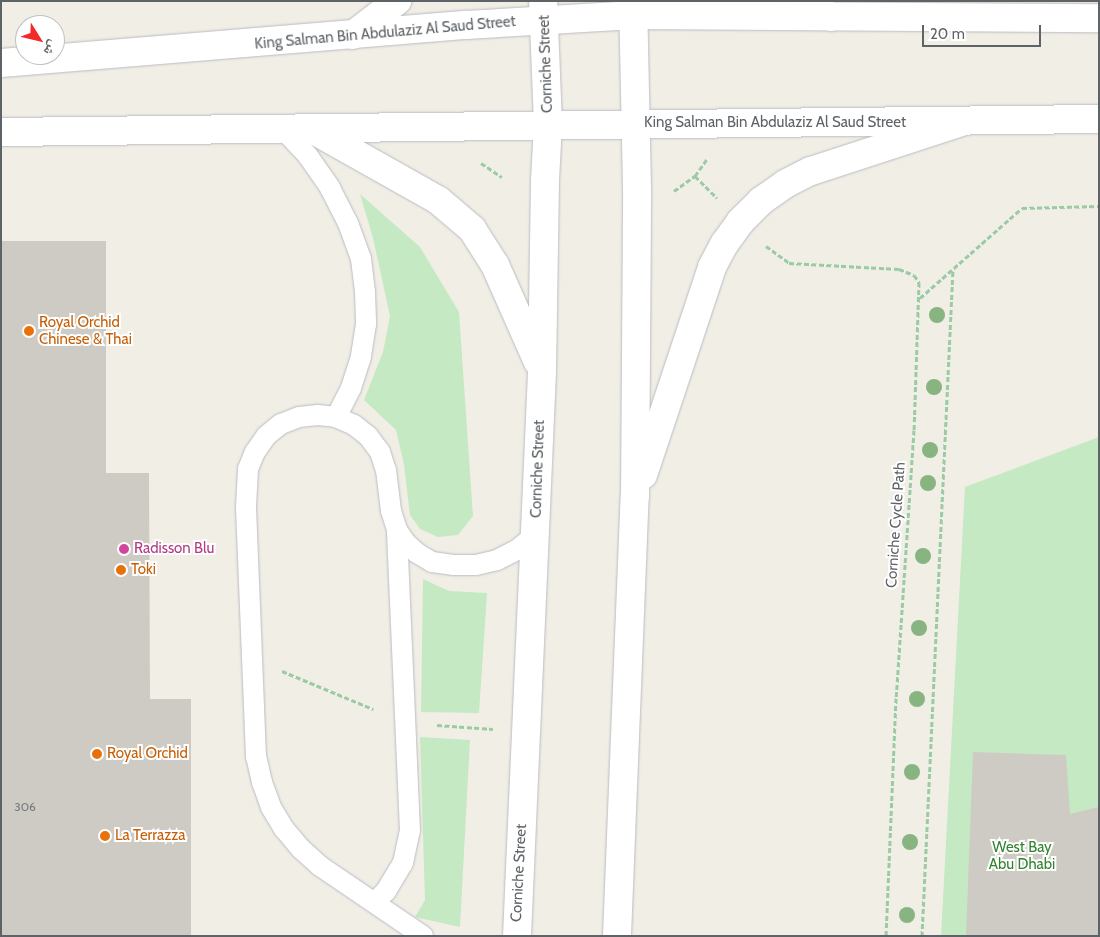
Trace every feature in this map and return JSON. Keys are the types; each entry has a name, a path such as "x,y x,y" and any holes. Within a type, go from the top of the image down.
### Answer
{"main road":[{"path":"352,35 397,1"},
{"path":"803,1 831,17"},
{"path":"617,936 635,497 636,123 634,8"},
{"name":"King Salman Bin Abdulaziz Al Saud Street","path":"1,63 352,35 544,11 634,8 831,17 1099,18"},
{"name":"Corniche Street","path":"517,936 542,372 545,180 548,124 544,11"},
{"name":"King Salman Bin Abdulaziz Al Saud Street","path":"1,132 548,124 962,122 1099,119"},
{"path":"635,497 712,267 725,243 740,222 785,184 811,171 962,122"},
{"path":"310,128 438,200 472,229 495,265 542,372"}],"lane":[{"path":"282,128 308,156 330,188 348,222 361,259 365,292 363,340 351,388 336,417"},
{"path":"375,902 386,891 403,863 410,831 397,530 391,511 386,470 380,452 368,436 354,425 336,417 318,414 299,417 281,424 266,436 255,452 248,469 246,507 256,757 271,807 284,829 301,849 320,866 423,936"},
{"path":"397,530 405,542 432,562 453,565 476,565 497,560 517,550 535,535"}],"path":[{"path":"674,191 695,176 711,154"},
{"path":"479,162 502,177"},
{"path":"695,176 722,204"},
{"path":"920,298 1022,208 1099,206"},
{"name":"Corniche Cycle Path","path":"765,246 788,263 907,270 914,274 919,282 920,298 914,430 896,698 886,936"},
{"path":"922,936 953,270"}],"green space":[{"path":"360,194 420,247 459,312 473,516 458,535 438,537 420,529 410,515 404,465 396,430 364,400 383,352 390,316 373,238"},
{"name":"West Bay Abu Dhabi","path":"1099,437 1099,936 941,936 965,487"},
{"path":"423,579 449,591 487,593 479,713 421,712"},
{"path":"420,737 470,740 460,927 415,917 425,900"}],"building":[{"name":"Radisson Blu","path":"1,241 106,241 106,473 149,473 150,699 191,699 191,936 1,936"},
{"path":"973,752 1066,755 1070,814 1099,807 1099,936 966,936"}],"place":[{"name":"Royal Orchid Chinese & Thai","path":"29,331"},
{"name":"Radisson Blu","path":"124,549"},
{"name":"Toki","path":"121,570"},
{"name":"Royal Orchid","path":"97,754"},
{"name":"La Terrazza","path":"105,836"}]}
